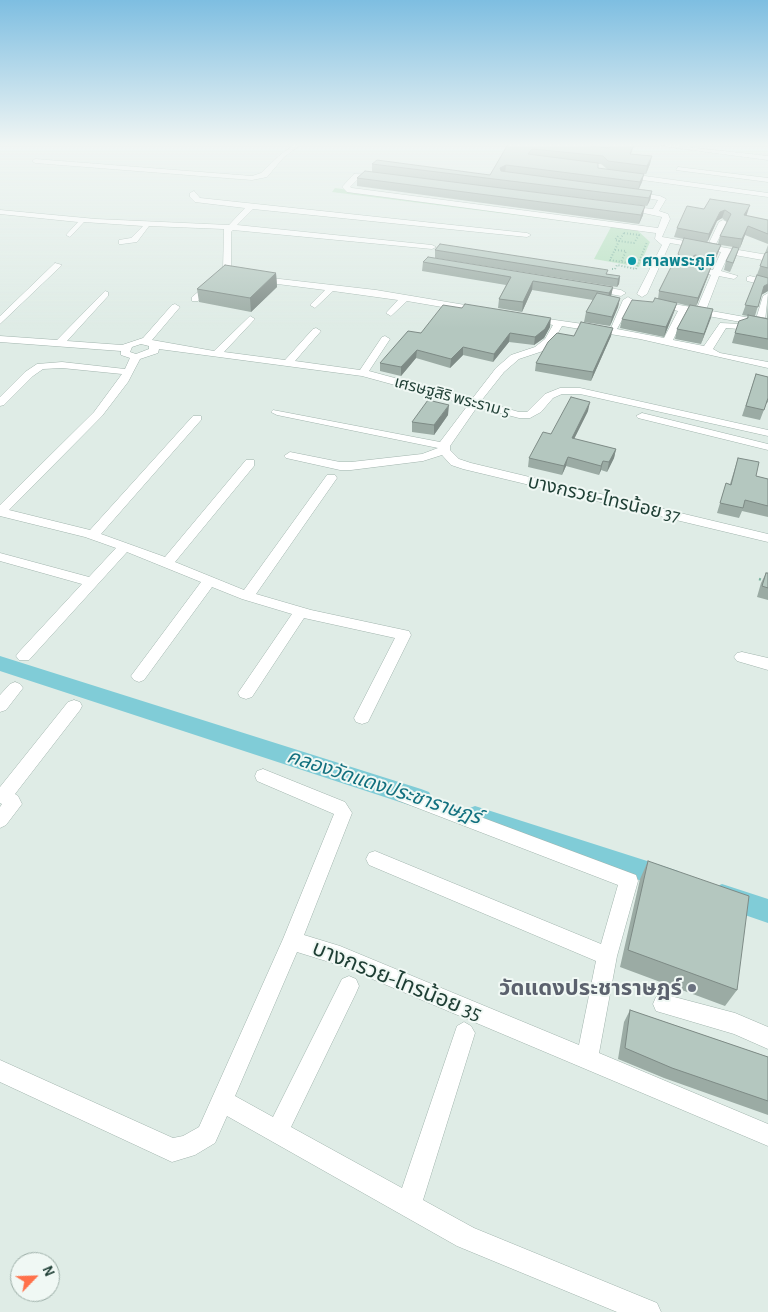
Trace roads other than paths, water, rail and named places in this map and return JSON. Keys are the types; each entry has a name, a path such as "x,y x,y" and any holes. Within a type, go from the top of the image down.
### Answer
{"street":[{"path":"195,299 227,271 228,229 251,207"},
{"path":"264,207 526,235"},
{"path":"506,207 576,216 711,247 767,255"},
{"path":"620,207 655,212 666,219 660,235"},
{"path":"655,212 658,207"},
{"path":"0,212 96,221 193,221 228,229"},
{"path":"711,247 723,222"},
{"path":"56,230 67,223 228,229 432,248"},
{"path":"70,235 81,223"},
{"path":"122,242 134,240 146,227"},
{"path":"614,327 638,298 662,264 666,244 660,235"},
{"path":"702,309 726,250"},
{"path":"0,321 58,265"},
{"path":"227,271 236,277 405,298 489,312"},
{"path":"701,271 734,276"},
{"path":"750,279 768,283"},
{"path":"584,287 620,293 632,290 638,298 682,309 702,309"},
{"path":"315,305 331,288"},
{"path":"620,293 621,297 638,298 764,320 768,296"},
{"path":"61,342 105,294"},
{"path":"391,313 405,298"},
{"path":"175,307 151,343 151,353 136,356 128,372 98,414 0,512 93,535 125,546 247,596 301,612 404,635 362,718"},
{"path":"669,338 682,309"},
{"path":"517,316 707,350 717,355 768,365"},
{"path":"216,354 250,319"},
{"path":"290,456 340,466 351,466 423,457 444,449 475,402 500,370 515,358 539,349 549,342 558,322"},
{"path":"707,350 723,325 768,331"},
{"path":"289,362 316,331"},
{"name":"เศรษฐสิริ พระราม 5","path":"0,339 124,348 131,343 151,343 216,354 363,372 519,415 530,415 549,396 560,392 580,391 768,433"},
{"path":"363,372 385,339"},
{"name":"เศรษฐสิริ พระราม 5","path":"124,348 127,355 136,356"},
{"path":"0,403 29,374 41,366 62,365 128,372"},
{"path":"277,412 444,449"},
{"path":"642,416 768,447"},
{"path":"93,535 197,418"},
{"name":"บางกรวย-ไทรน้อย 37","path":"444,449 455,462 467,466 768,538"},
{"path":"167,563 250,463"},
{"path":"247,596 331,478"},
{"path":"24,656 125,546"},
{"path":"0,557 92,582"},
{"path":"139,676 210,580"},
{"path":"246,693 301,612"},
{"path":"742,657 768,664"},
{"path":"0,706 15,688"},
{"path":"0,820 13,804 12,801 2,796 74,706"},
{"path":"263,776 339,806 343,813 292,941"},
{"path":"403,796 628,879 629,886 607,956 587,1059"},
{"path":"375,859 607,956"},
{"name":"บางกรวย-ไทรน้อย 35","path":"0,1071 172,1150 187,1147 207,1135 292,941 340,956 768,1135"},
{"path":"278,1132 349,986"},
{"path":"663,1004 736,1024 768,1038"},
{"path":"409,1206 464,1033"},
{"path":"222,1101 466,1237 648,1312"}],"waterway":[{"name":"คลองวัดแดงประชาราษฎร์","path":"0,663 421,799"},
{"name":"คลองวัดแดงประชาราษฎร์","path":"475,816 669,879"},
{"name":"คลองวัดแดงประชาราษฎร์","path":"722,896 768,911"}],"place":[{"name":"ศาลพระภูมิ","path":"632,261"},
{"name":"วัดแดงประชาราษฎร์","path":"692,988"}]}
